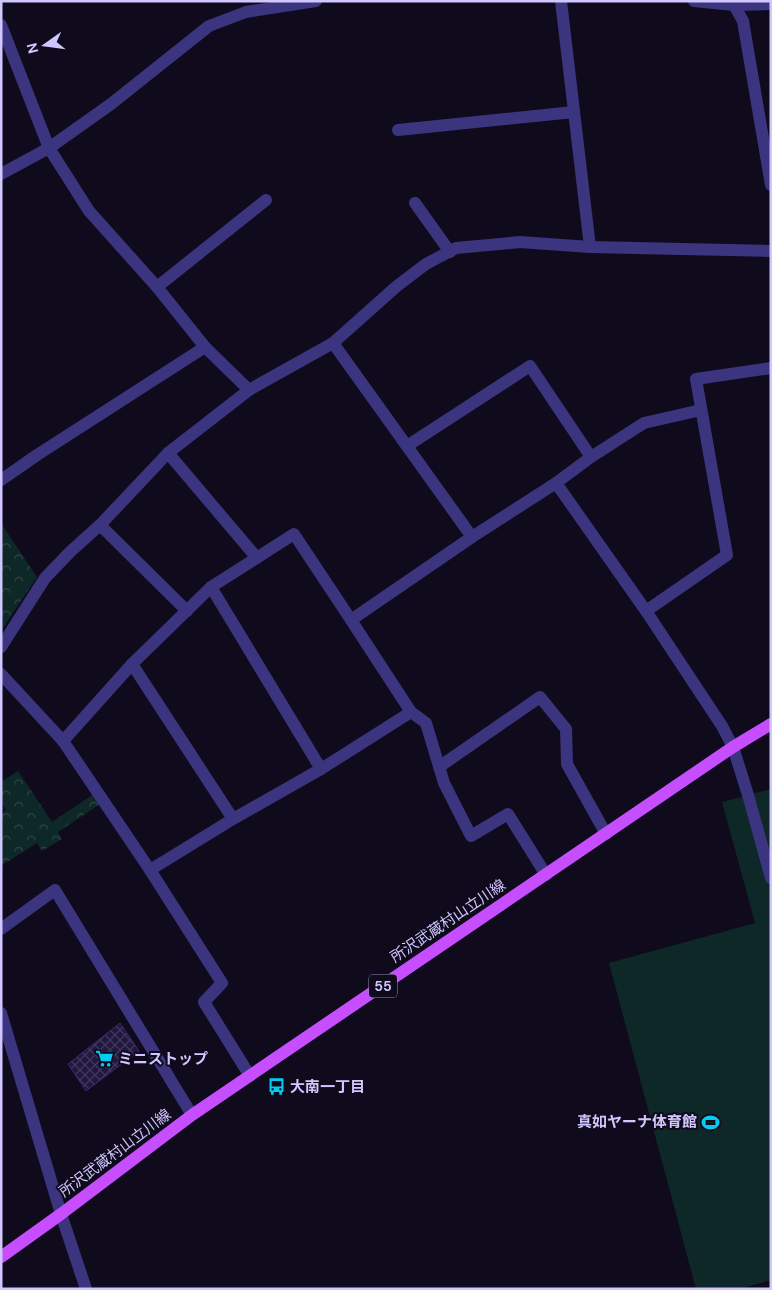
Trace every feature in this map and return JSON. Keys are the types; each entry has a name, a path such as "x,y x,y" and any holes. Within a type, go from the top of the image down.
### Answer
{"main road":[{"name":"所沢武蔵村山立川線","path":"1,1257 192,1115 733,747 771,724"}],"street":[{"path":"1,174 49,148 111,104 209,26 246,12 316,1"},
{"path":"561,1 590,247"},
{"path":"694,1 734,5 771,4"},
{"path":"734,5 743,21 771,185"},
{"path":"1,25 49,148 89,211 156,287 205,347 249,390"},
{"path":"398,130 574,112"},
{"path":"156,287 266,200"},
{"path":"415,203 450,252"},
{"path":"1,647 45,578 100,525 168,453 249,390 333,343 397,286 426,264 456,248 520,242 590,247 771,251"},
{"path":"333,343 472,537"},
{"path":"1,480 205,347"},
{"path":"407,446 530,366 591,457"},
{"path":"646,611 727,555 696,378 771,368"},
{"path":"351,620 644,423 701,410"},
{"path":"168,453 257,558"},
{"path":"556,483 646,611 722,726 733,747 771,878"},
{"path":"100,525 187,611"},
{"path":"63,741 132,664 211,587 294,534 411,712 426,723 444,783 471,836 508,814 546,875"},
{"path":"211,587 321,769"},
{"path":"132,664 233,819"},
{"path":"1,674 63,741 150,870 222,983 204,1002 250,1076"},
{"path":"439,767 540,697 566,729 566,764 606,834"},
{"path":"150,870 233,819 321,769 411,712"},
{"path":"1,928 54,890 192,1115"},
{"path":"1,1013 61,1214 86,1289"}],"green space":[{"path":"1,523 37,577 1,631"},
{"path":"18,771 52,822 94,794 100,804 58,832 62,839 42,851 37,843 1,866 1,814 6,810 1,803 1,782"},
{"name":"真如ヤーナ体育館","path":"771,789 771,1280 740,1289 696,1289 609,963 755,923 722,802"}],"building":[{"path":"120,1023 139,1051 86,1091 68,1064"}],"place":[{"name":"ミニストップ","path":"104,1059"},
{"name":"大南一丁目","path":"276,1087"},
{"name":"真如ヤーナ体育館","path":"711,1122"}]}
